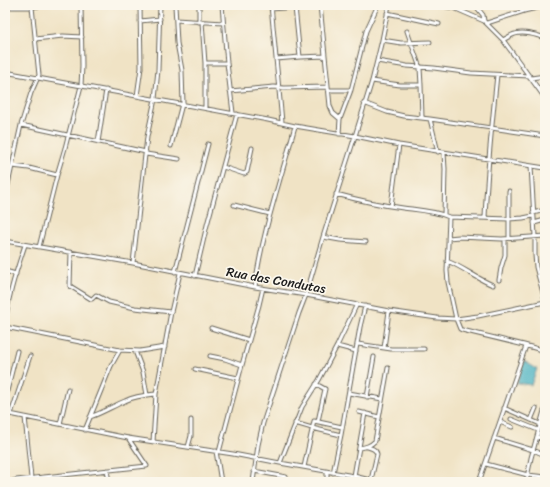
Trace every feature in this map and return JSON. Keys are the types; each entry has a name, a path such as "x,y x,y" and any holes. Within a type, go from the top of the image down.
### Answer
{"street":[{"path":"5,7 47,5"},
{"path":"39,247 81,86 81,5"},
{"path":"137,96 141,68 140,5"},
{"path":"133,263 147,136 156,99 160,5"},
{"path":"171,146 182,104 182,70 178,48 175,5"},
{"path":"199,5 205,64 205,108"},
{"path":"222,5 226,63 232,114"},
{"path":"282,122 271,7 320,5 331,109 340,119"},
{"path":"339,134 340,119 351,90 366,31 378,5"},
{"path":"253,482 258,445 263,423 306,295 372,81 389,5"},
{"path":"436,5 454,8 486,22 545,6"},
{"path":"475,5 483,15 486,22 503,40 531,77 545,98"},
{"path":"5,198 21,125 39,73 33,6"},
{"path":"295,7 300,57"},
{"path":"388,13 439,24"},
{"path":"140,21 160,19"},
{"path":"176,20 223,23"},
{"path":"407,31 420,68 422,118"},
{"path":"503,40 520,33 538,35 545,38"},
{"path":"36,39 63,36 82,37"},
{"path":"382,40 401,42 430,42"},
{"path":"276,59 325,56"},
{"path":"377,61 420,68 434,68 470,73 531,77 545,76"},
{"path":"205,64 226,63"},
{"path":"5,72 282,122 295,126 355,136 399,146 545,168"},
{"path":"485,218 488,160 497,75"},
{"path":"372,81 393,85 421,85"},
{"path":"230,90 274,87 351,90"},
{"path":"98,142 106,90"},
{"path":"364,103 387,112 404,116 545,136"},
{"path":"195,276 237,114"},
{"path":"430,119 438,152"},
{"path":"21,125 179,159"},
{"path":"255,287 259,259 270,214 295,126"},
{"path":"175,272 208,144"},
{"path":"392,206 399,146"},
{"path":"223,167 244,174 247,172 252,148"},
{"path":"444,153 446,169 444,215"},
{"path":"12,166 29,168 57,175"},
{"path":"531,166 535,261 545,301"},
{"path":"499,280 507,239 509,191"},
{"path":"336,194 356,200 444,215 448,217 509,219 545,210"},
{"path":"234,205 270,214"},
{"path":"448,217 448,282 456,319 460,329 545,351"},
{"path":"534,223 545,220"},
{"path":"448,238 460,237 507,239 545,236"},
{"path":"323,237 366,242"},
{"name":"Rua das Condutas","path":"5,241 133,263 195,276 357,304 389,311 437,318 456,319 545,301"},
{"path":"5,330 8,304 25,244"},
{"path":"71,252 70,286 91,299 93,299 96,295 109,302 135,308 171,312"},
{"path":"447,260 494,286"},
{"path":"5,271 16,274"},
{"path":"153,442 156,394 171,312 180,273"},
{"path":"221,482 218,452 263,288"},
{"path":"280,463 302,407 337,346 357,304"},
{"path":"333,473 365,306"},
{"path":"384,348 389,311"},
{"path":"5,327 120,350 135,351 165,347"},
{"path":"211,328 249,340"},
{"path":"358,344 397,349 424,349"},
{"path":"337,346 356,351"},
{"path":"479,482 526,346"},
{"path":"85,430 110,366 120,350"},
{"path":"5,399 17,351"},
{"path":"135,351 143,372 148,395"},
{"path":"11,414 30,356"},
{"path":"210,356 242,365"},
{"path":"367,397 374,357"},
{"path":"359,448 367,447 375,441 388,368"},
{"path":"195,369 238,378"},
{"path":"316,384 325,389 318,421"},
{"path":"60,424 68,389"},
{"path":"90,417 125,401 156,394"},
{"path":"349,394 382,399"},
{"path":"504,408 540,424"},
{"path":"531,420 536,408"},
{"path":"526,482 544,411"},
{"path":"358,412 379,417"},
{"path":"5,413 128,438 256,458 354,476 378,482"},
{"path":"354,482 365,413"},
{"path":"25,416 31,478"},
{"path":"511,419 538,430"},
{"path":"188,447 192,436 191,420"},
{"path":"304,467 313,421 342,427"},
{"path":"296,422 312,428 341,435"},
{"path":"500,422 512,427"},
{"path":"537,436 545,439"},
{"path":"10,482 31,478 147,466 128,438"},
{"path":"494,438 545,455"},
{"path":"367,447 377,451 371,480"},
{"path":"486,464 528,475 545,477"},
{"path":"107,470 109,482"},
{"path":"254,471 286,477"},
{"path":"327,472 327,482"}],"water":[{"path":"524,361 537,369 531,385 517,383"}]}
